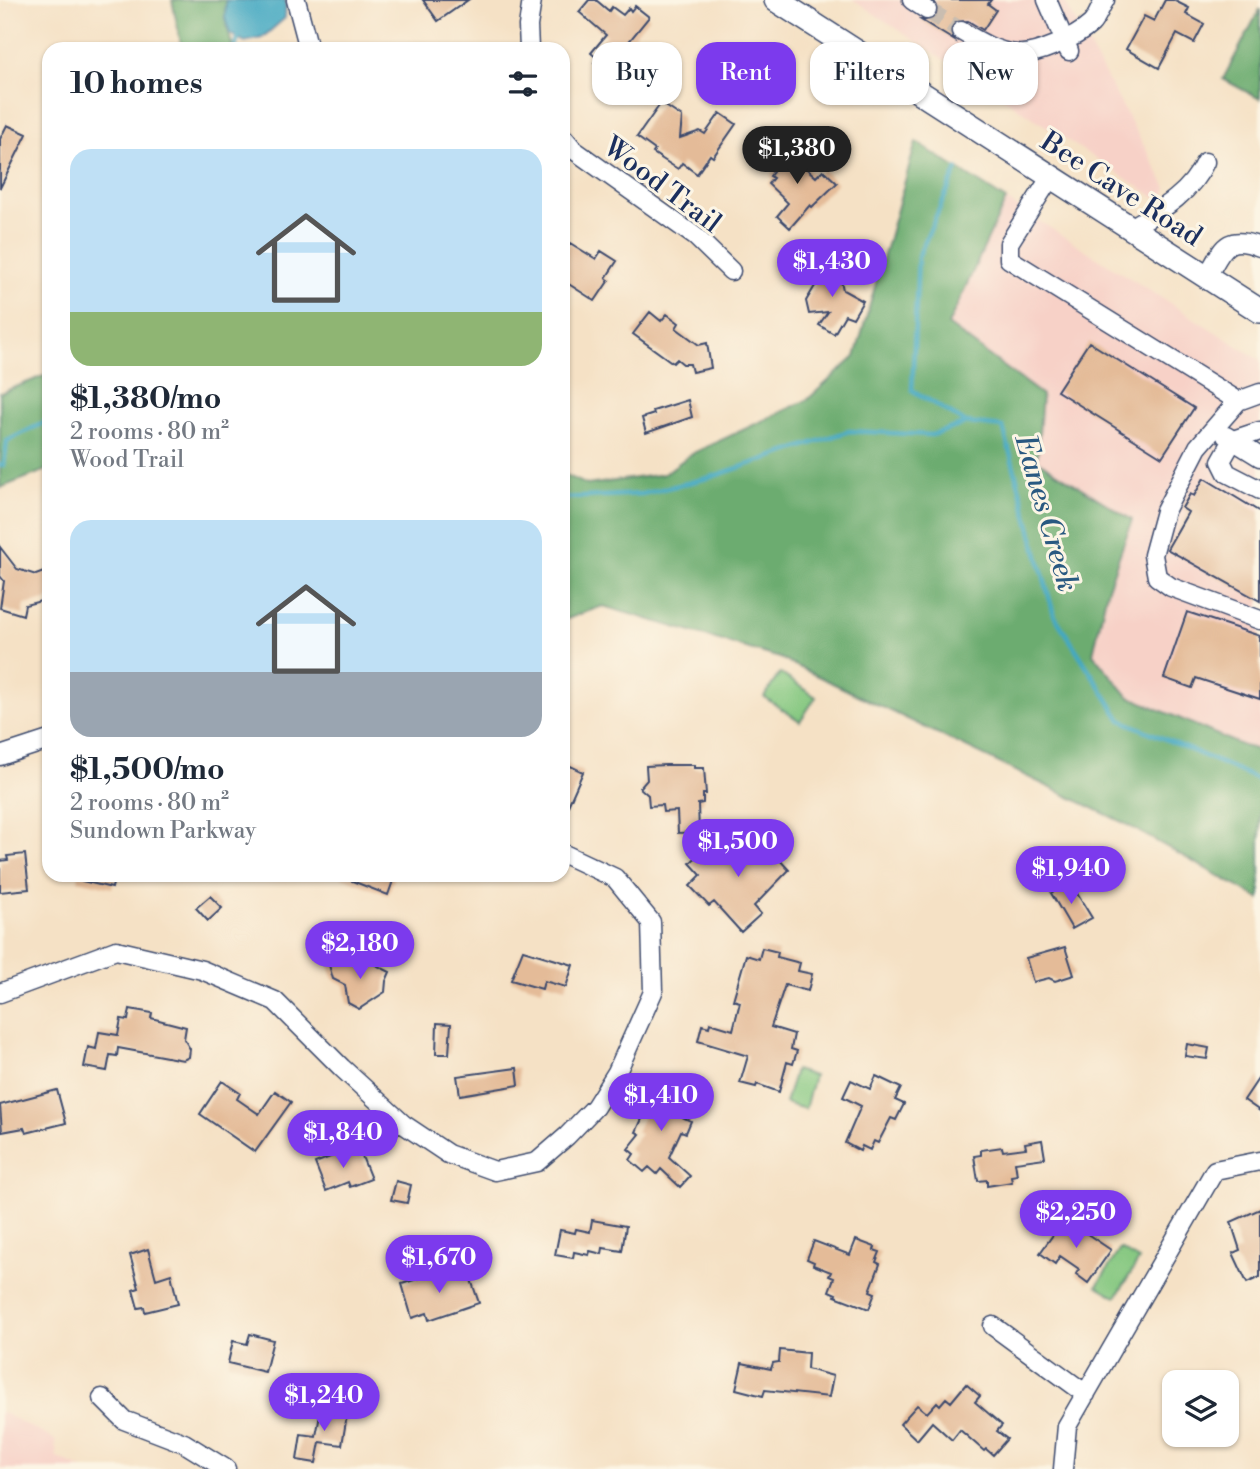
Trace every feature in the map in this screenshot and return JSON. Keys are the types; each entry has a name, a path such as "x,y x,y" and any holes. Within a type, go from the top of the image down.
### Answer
{"main road":[{"name":"Bee Cave Road","path":"776,0 1260,311"}],"street":[{"path":"296,0 307,42"},
{"path":"529,42 532,0"},
{"path":"1047,0 1068,47"},
{"path":"961,31 985,45 1012,54 1023,55 1068,47 1092,23 1105,0"},
{"name":"Wood Trail","path":"570,145 696,237 732,271"},
{"path":"1129,229 1170,204 1184,192 1205,162"},
{"path":"1050,178 1009,243 1009,259 1238,401"},
{"path":"1206,278 1226,246 1231,243 1244,241 1260,247"},
{"path":"1260,393 1238,401 1198,447 1165,511 1153,555 1157,577 1171,587 1260,620"},
{"path":"1214,428 1260,457"},
{"path":"1260,431 1233,440 1221,461 1227,473 1260,490"},
{"path":"0,756 42,742"},
{"path":"0,993 116,950 202,970 275,1001 402,1124 448,1154 495,1171 537,1162 567,1136 594,1107 617,1072 653,992 651,922 615,878 570,857"},
{"path":"1063,1469 1067,1426 1215,1170 1260,1161"},
{"path":"993,1326 1086,1394"},
{"path":"102,1398 124,1420 184,1443 226,1469"}],"shaded area":[{"path":"853,0 1064,0 1167,188 1162,202 1014,105 1038,105 1038,42 943,42 943,59 929,50 929,42 917,42"},
{"path":"1006,200 1260,360 1260,750 1243,746 1128,696 1093,654 1107,591 1131,520 1037,460 948,325"},
{"path":"0,1411 55,1440 57,1458 84,1469 0,1469"}],"green space":[{"path":"172,0 226,0 225,18 231,42 181,42"},
{"path":"1260,9 1260,99 1223,79"},
{"path":"916,142 1006,200 948,325 1042,395 1037,460 1132,520 1107,591 1093,654 1128,696 1243,746 1260,750 1260,899 1120,821 780,658 603,606 570,618 570,477 587,485 664,474 691,454 807,400 855,357"},
{"path":"42,377 42,472 0,488 0,393"},
{"path":"780,673 816,697 800,721 764,697"},
{"path":"795,1070 814,1076 805,1109 785,1103"},
{"path":"1120,1249 1139,1260 1116,1297 1097,1286"}],"water":[{"path":"226,0 286,0 285,18 262,38 245,42 230,34 225,18"}],"building":[{"path":"423,0 468,0 438,21"},
{"path":"589,0 596,0 609,11 612,7 623,15 635,6 649,17 629,42 600,42 606,35 579,12"},
{"path":"933,0 991,0 988,4 996,10 983,30 968,21 955,22 950,32 955,41 921,20 931,20 937,16 937,6"},
{"path":"1165,0 1173,0 1189,8 1186,14 1204,24 1194,43 1177,34 1159,68 1126,49 1144,16 1154,21"},
{"path":"660,105 682,117 680,138 700,131 705,134 720,113 736,124 713,157 710,155 697,174 682,163 678,169 653,153 655,150 637,137"},
{"path":"7,125 27,134 0,188 0,139"},
{"path":"775,151 783,158 788,152 816,177 823,170 837,183 812,207 810,205 790,228 777,216 788,203 768,184 773,178 770,176 773,172 766,161"},
{"path":"570,243 596,259 601,251 617,261 606,278 609,280 595,301 570,285"},
{"path":"838,266 843,290 863,301 853,318 845,315 834,334 819,325 828,312 809,314 806,301 815,286 814,271"},
{"path":"650,312 661,321 667,314 679,323 676,328 699,345 707,343 711,368 692,372 690,364 683,364 677,359 673,363 633,334"},
{"path":"1089,342 1194,408 1162,457 1057,391"},
{"path":"688,400 692,417 646,433 642,418 654,414 653,411"},
{"path":"1204,478 1260,512 1260,601 1167,549 1188,512 1182,508 1190,494 1194,496"},
{"path":"0,547 17,569 36,575 42,573 42,601 25,605 23,615 0,608 4,581 0,576"},
{"path":"1187,612 1260,636 1260,699 1196,678 1192,688 1164,678"},
{"path":"694,765 694,768 704,768 706,794 703,794 703,803 698,804 699,832 678,833 677,811 663,812 662,805 649,806 648,795 640,788 647,780 646,766"},
{"path":"570,766 583,772 570,801"},
{"path":"754,832 789,870 754,906 761,914 741,932 714,902 709,906 690,886 701,875 690,863 709,845 724,860"},
{"path":"25,854 29,889 0,892 0,861 8,860 7,856"},
{"path":"86,882 113,882 112,888"},
{"path":"355,882 393,882 388,895"},
{"path":"1070,882 1092,918 1072,929 1051,893"},
{"path":"210,896 222,908 208,921 196,908"},
{"path":"1065,947 1074,975 1055,981 1049,978 1033,982 1026,958"},
{"path":"762,948 778,952 777,957 800,963 798,971 812,974 808,991 785,985 771,1027 794,1034 791,1049 797,1051 793,1064 787,1062 779,1092 757,1084 756,1087 740,1083 748,1056 698,1041 702,1025 709,1027 710,1023 733,1030 740,1002 733,1000 746,955 759,959"},
{"path":"523,950 573,965 566,987 544,981 542,989 511,980"},
{"path":"345,957 363,966 366,960 390,972 385,992 359,1009 348,1003 345,985 333,979 329,965"},
{"path":"130,1009 152,1013 151,1018 186,1027 184,1039 190,1049 189,1057 183,1060 118,1048 117,1056 110,1055 107,1071 84,1067 88,1047 96,1049 99,1032 118,1035 121,1019 128,1020"},
{"path":"437,1023 451,1024 449,1054 436,1054"},
{"path":"1187,1044 1209,1048 1207,1059 1185,1056"},
{"path":"517,1068 519,1085 460,1095 457,1076"},
{"path":"876,1076 901,1088 895,1100 904,1104 896,1120 891,1118 878,1143 874,1141 870,1150 862,1146 860,1151 845,1143 861,1106 843,1097 851,1080 870,1089"},
{"path":"1260,1076 1260,1111 1244,1100"},
{"path":"661,1077 685,1087 673,1113 691,1121 686,1133 681,1131 669,1157 690,1176 680,1187 661,1169 657,1174 649,1167 644,1172 630,1160 634,1154 628,1149 640,1134 636,1132"},
{"path":"222,1081 240,1093 237,1099 259,1114 275,1091 291,1102 255,1152 200,1114"},
{"path":"57,1090 66,1123 26,1133 24,1128 2,1132 0,1105"},
{"path":"1042,1140 1045,1158 1015,1162 1017,1175 1011,1176 1012,1182 987,1186 987,1180 978,1181 974,1156 981,1155 981,1150 1026,1148 1025,1143"},
{"path":"359,1149 371,1179 350,1187 348,1182 326,1191 315,1163"},
{"path":"396,1181 411,1185 407,1203 391,1200"},
{"path":"1260,1209 1260,1277 1247,1283 1233,1253 1240,1250 1231,1222"},
{"path":"592,1220 626,1226 622,1251 603,1248 602,1254 590,1251 589,1255 574,1252 573,1258 555,1255 560,1230 590,1232"},
{"path":"1063,1221 1076,1230 1077,1227 1111,1250 1088,1283 1076,1274 1079,1269 1060,1256 1055,1264 1040,1253"},
{"path":"856,1240 875,1247 874,1250 880,1252 876,1262 880,1264 870,1291 875,1293 869,1309 835,1296 836,1294 829,1291 834,1278 829,1276 831,1272 813,1265 814,1262 807,1259 814,1241 850,1255"},
{"path":"148,1249 156,1279 171,1274 178,1304 145,1312 144,1307 138,1308 133,1290 139,1288 130,1255"},
{"path":"441,1271 444,1279 469,1274 479,1303 429,1320 427,1313 412,1318 402,1284"},
{"path":"250,1334 273,1340 265,1372 228,1363 233,1341 247,1344"},
{"path":"780,1350 808,1353 807,1369 833,1376 829,1397 765,1390 763,1396 736,1389 742,1363 771,1369 773,1363 779,1362"},
{"path":"966,1384 980,1396 975,1402 1002,1425 997,1431 1007,1439 993,1455 986,1449 984,1451 960,1430 952,1440 932,1422 917,1440 900,1424 917,1405 927,1413 937,1402 940,1405 946,1398 951,1402"},
{"path":"322,1405 348,1409 342,1445 320,1442 316,1463 297,1460 301,1434 316,1436"}],"waterway":[{"name":"Eanes Creek","path":"237,42 239,35"},
{"path":"957,169 918,257 912,390 966,423"},
{"name":"Eanes Creek","path":"570,498 642,494 708,478 849,431 932,435 967,423 1003,427 1054,615 1121,720 1260,780"},
{"path":"0,465 4,465 7,441 42,424"}],"tunnel":[{"path":"927,10 961,31"}]}
